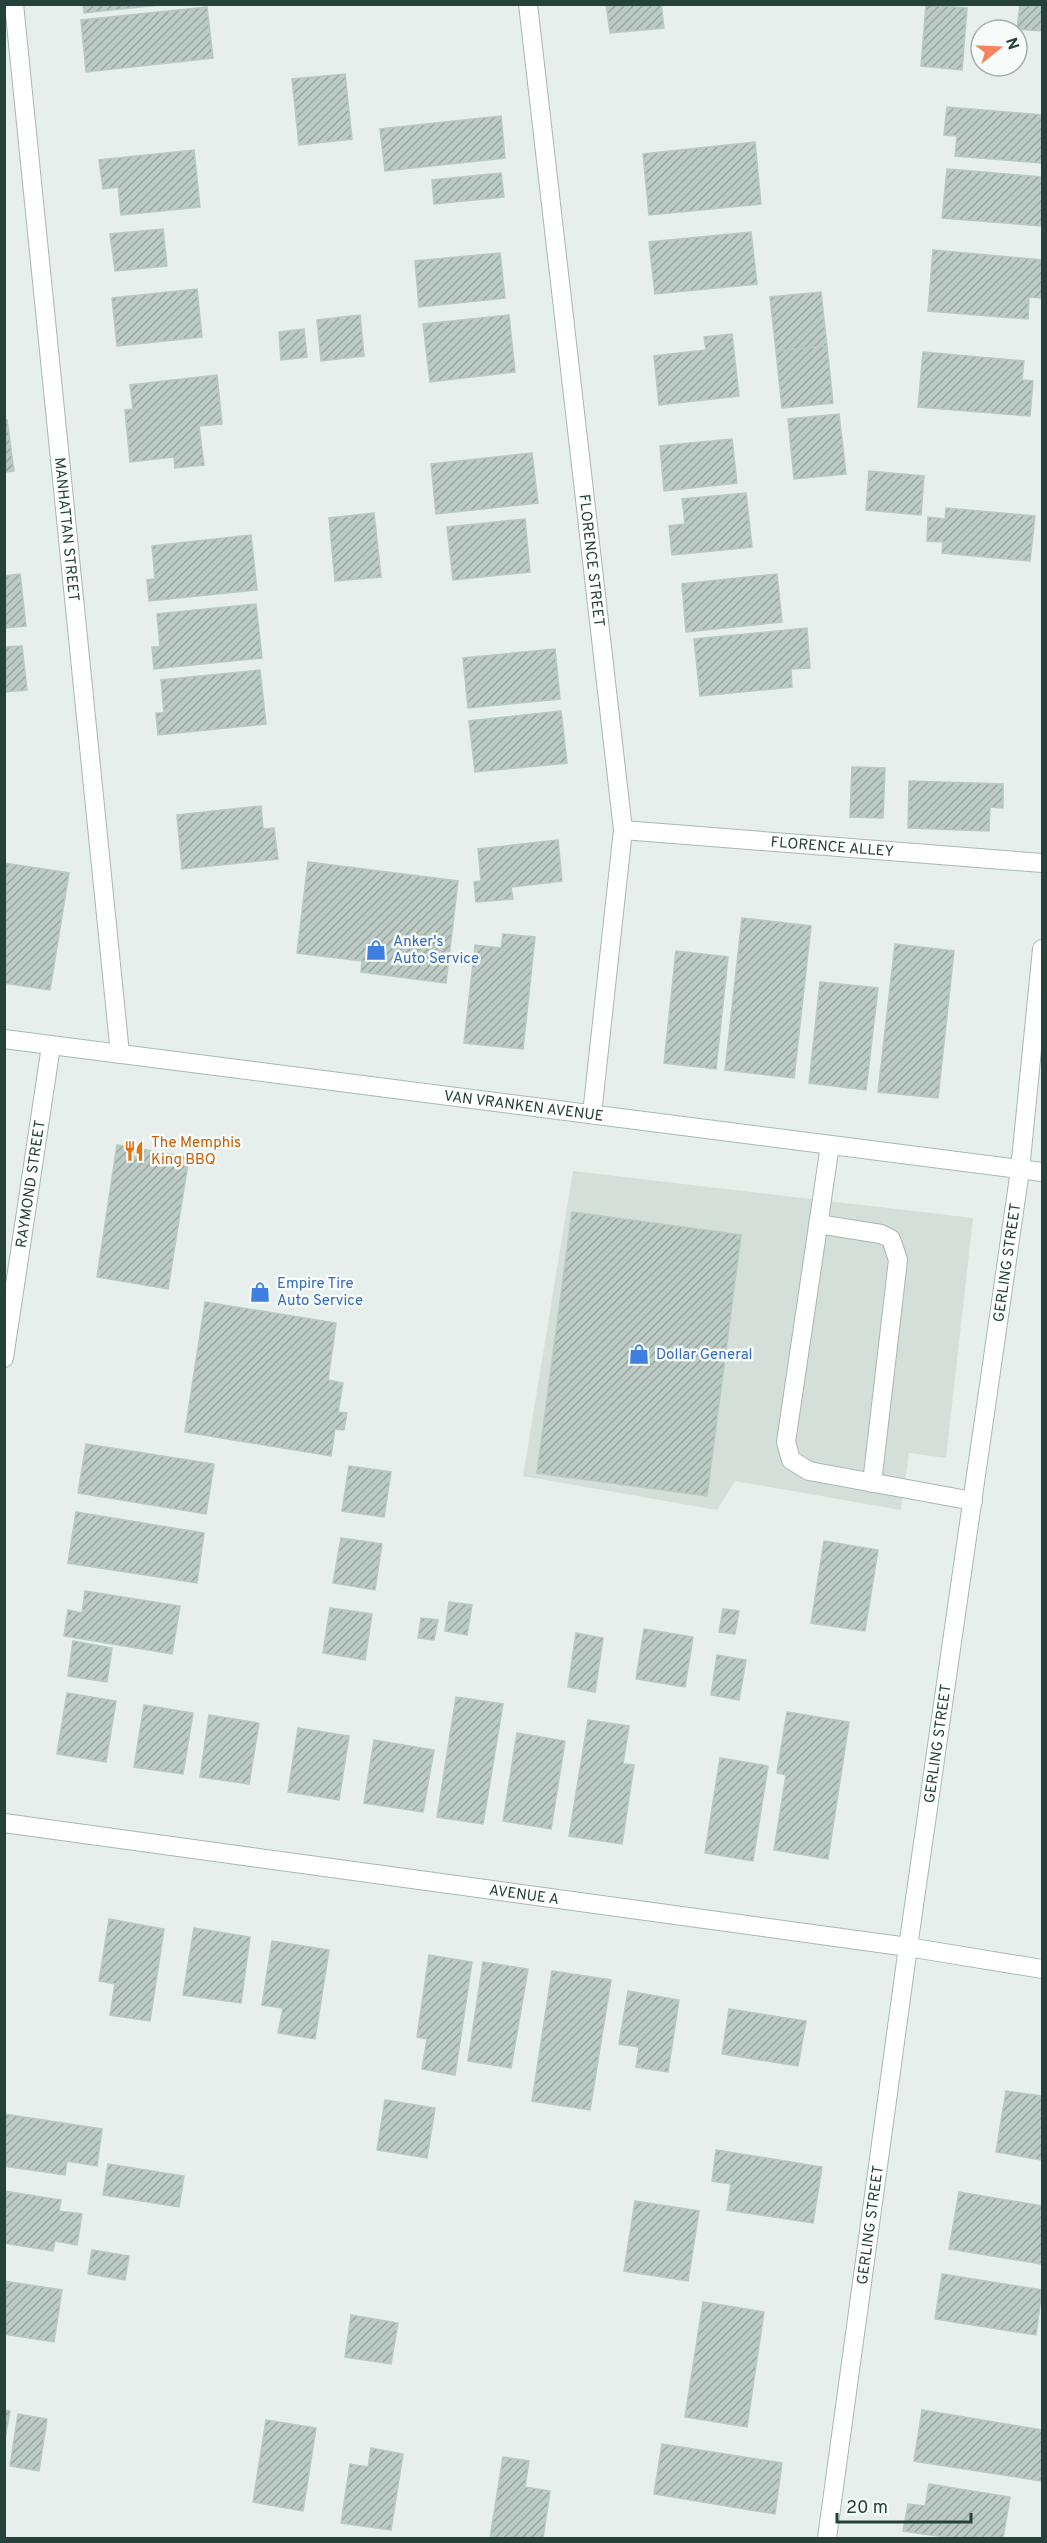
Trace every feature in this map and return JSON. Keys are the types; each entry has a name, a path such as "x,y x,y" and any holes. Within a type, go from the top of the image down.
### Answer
{"street":[{"name":"MANHATTAN STREET","path":"14,4 120,1054"},
{"name":"FLORENCE STREET","path":"528,4 623,830 592,1114"},
{"name":"FLORENCE ALLEY","path":"623,830 1042,863"},
{"name":"GERLING STREET","path":"827,2538 1020,1170 1042,948"},
{"name":"VAN VRANKEN AVENUE","path":"4,1039 1042,1172"},
{"name":"RAYMOND STREET","path":"4,1358 51,1046"},
{"path":"830,1145 786,1442 791,1460 809,1472 973,1501"},
{"path":"818,1224 881,1234 891,1239 898,1260 872,1483"},
{"name":"AVENUE A","path":"4,1823 909,1947 1042,1969"}],"shaded area":[{"path":"573,1171 973,1218 946,1458 909,1453 901,1510 735,1481 717,1510 523,1476"}],"building":[{"path":"83,4 168,4 84,13"},
{"path":"606,4 661,4 664,28 610,33"},
{"path":"1020,4 1042,4 1042,31 1029,30 1029,18 1018,18"},
{"path":"926,5 967,8 962,70 921,66"},
{"path":"207,7 213,58 86,72 81,20"},
{"path":"345,74 352,139 299,145 292,79"},
{"path":"947,107 1042,115 1042,163 955,156 957,136 944,135"},
{"path":"501,116 505,158 385,171 380,129"},
{"path":"755,142 761,204 649,215 643,154"},
{"path":"194,150 200,207 121,215 118,187 103,189 99,160"},
{"path":"947,169 1042,177 1042,226 942,218"},
{"path":"501,173 504,197 434,204 432,180"},
{"path":"163,229 167,266 115,271 110,234"},
{"path":"751,232 757,284 655,294 649,242"},
{"path":"933,250 1042,260 1042,298 1029,297 1028,319 928,311"},
{"path":"500,253 505,298 419,307 415,261"},
{"path":"197,289 202,337 117,346 112,298"},
{"path":"821,292 827,346 776,351 770,297"},
{"path":"360,315 364,356 321,361 317,320"},
{"path":"509,315 515,372 430,382 423,324"},
{"path":"304,329 307,357 281,360 279,332"},
{"path":"732,334 739,396 659,405 654,356 706,350 704,337"},
{"path":"827,346 833,403 782,408 776,351"},
{"path":"923,352 1024,361 1022,380 1033,381 1030,416 918,407"},
{"path":"217,375 222,424 199,426 204,465 175,468 174,457 130,462 125,410 133,409 130,385"},
{"path":"839,414 846,474 794,479 788,419"},
{"path":"4,420 7,420 14,471 4,472"},
{"path":"732,439 737,483 664,491 660,446"},
{"path":"532,453 538,503 436,514 431,464"},
{"path":"869,471 924,476 921,515 866,510"},
{"path":"746,493 752,547 672,555 669,526 685,524 682,499"},
{"path":"946,508 1035,516 1030,561 942,553 943,542 927,541 928,517 945,519"},
{"path":"374,513 381,577 335,581 329,518"},
{"path":"525,519 530,572 453,580 447,527"},
{"path":"251,535 257,590 149,601 147,580 155,579 152,546"},
{"path":"20,574 26,626 4,628 4,576"},
{"path":"777,574 782,622 686,632 682,584"},
{"path":"256,604 262,658 154,669 152,647 160,647 157,614"},
{"path":"807,628 810,668 791,669 792,687 700,696 694,639"},
{"path":"22,646 27,690 4,692 4,647"},
{"path":"555,649 560,699 468,708 463,658"},
{"path":"260,670 266,724 158,735 156,713 164,713 161,680"},
{"path":"561,711 567,763 475,772 469,721"},
{"path":"852,767 885,768 883,818 850,817"},
{"path":"909,781 1003,784 1003,808 990,807 989,831 908,828"},
{"path":"261,806 263,829 274,828 278,859 182,869 177,815"},
{"path":"558,840 562,881 511,887 513,899 476,902 474,882 481,881 478,849"},
{"path":"308,862 458,881 446,983 361,972 362,961 297,953"},
{"path":"4,863 69,873 50,990 4,983"},
{"path":"742,918 811,926 794,1078 725,1070"},
{"path":"503,934 535,937 523,1049 464,1043 475,945 501,948"},
{"path":"895,944 954,951 938,1098 878,1092"},
{"path":"676,951 728,957 716,1069 664,1063"},
{"path":"820,982 878,988 866,1090 809,1083"},
{"path":"117,1145 189,1157 168,1289 97,1277"},
{"name":"Dollar General","path":"572,1212 741,1235 707,1496 537,1473"},
{"path":"205,1302 336,1323 328,1380 343,1383 338,1412 347,1413 344,1430 335,1429 331,1456 185,1432"},
{"path":"86,1444 214,1464 206,1514 78,1493"},
{"path":"349,1466 391,1472 384,1517 342,1511"},
{"path":"76,1512 204,1533 197,1583 68,1563"},
{"path":"341,1538 382,1544 375,1590 333,1583"},
{"path":"824,1541 878,1550 865,1631 811,1623"},
{"path":"85,1591 180,1606 172,1654 64,1636 68,1610 82,1613"},
{"path":"449,1602 472,1605 467,1635 445,1631"},
{"path":"330,1608 372,1614 365,1660 323,1653"},
{"path":"723,1609 739,1611 735,1634 719,1632"},
{"path":"421,1618 438,1620 434,1640 418,1638"},
{"path":"644,1629 693,1637 685,1687 636,1679"},
{"path":"576,1633 603,1638 595,1692 568,1687"},
{"path":"73,1641 112,1648 107,1682 68,1676"},
{"path":"717,1655 746,1660 739,1700 711,1695"},
{"path":"67,1693 116,1701 106,1762 57,1754"},
{"path":"456,1697 503,1704 483,1824 437,1817"},
{"path":"144,1705 193,1713 183,1774 134,1767"},
{"path":"787,1712 849,1722 828,1859 774,1850 786,1775 777,1773"},
{"path":"209,1715 259,1723 249,1784 200,1777"},
{"path":"588,1720 629,1726 623,1764 634,1765 622,1844 569,1836"},
{"path":"298,1728 349,1736 339,1800 288,1792"},
{"path":"517,1733 565,1741 551,1829 503,1821"},
{"path":"374,1740 434,1750 423,1812 364,1803"},
{"path":"720,1758 768,1766 753,1861 705,1853"},
{"path":"109,1919 164,1929 150,2021 110,2015 115,1984 99,1981"},
{"path":"194,1928 250,1937 241,2003 183,1995"},
{"path":"272,1941 329,1950 315,2039 278,2033 283,2008 262,2005"},
{"path":"429,1955 472,1962 455,2075 422,2069 427,2039 417,2037"},
{"path":"483,1962 528,1969 511,2068 468,2061"},
{"path":"552,1971 611,1980 590,2110 532,2101"},
{"path":"628,1991 679,2000 668,2072 636,2067 639,2047 619,2044"},
{"path":"729,2009 806,2021 798,2066 722,2054"},
{"path":"1006,2091 1042,2096 1042,2160 996,2152"},
{"path":"385,2100 435,2108 427,2158 377,2150"},
{"path":"4,2114 102,2129 97,2166 67,2161 65,2175 4,2166"},
{"path":"716,2150 822,2167 813,2223 727,2210 731,2184 712,2181"},
{"path":"108,2164 184,2176 179,2207 103,2195"},
{"path":"4,2191 61,2200 59,2211 82,2214 77,2245 55,2241 53,2251 4,2243"},
{"path":"959,2192 1042,2206 1042,2264 949,2249"},
{"path":"635,2201 699,2211 688,2281 624,2271"},
{"path":"92,2250 129,2256 125,2280 88,2274"},
{"path":"942,2274 1042,2290 1036,2335 935,2319"},
{"path":"4,2281 62,2290 54,2342 4,2334"},
{"path":"703,2302 764,2312 747,2427 685,2417"},
{"path":"351,2315 398,2323 391,2364 345,2357"},
{"path":"4,2410 10,2411 4,2444"},
{"path":"922,2410 1042,2430 1042,2481 914,2461"},
{"path":"18,2414 47,2419 39,2471 10,2466"},
{"path":"266,2420 316,2428 303,2511 253,2502"},
{"path":"662,2444 782,2463 775,2514 654,2494"},
{"path":"371,2448 403,2454 391,2530 341,2523 350,2464 368,2467"},
{"path":"503,2457 529,2461 525,2487 550,2491 543,2538 490,2538"},
{"path":"929,2484 1010,2497 1003,2538 951,2538 903,2531 908,2504 925,2506"}],"place":[{"name":"Anker's Auto Service","path":"376,950"},
{"name":"The Memphis King BBQ","path":"134,1151"},
{"name":"Empire Tire Auto Service","path":"260,1292"},
{"name":"Dollar General","path":"639,1354"}]}
